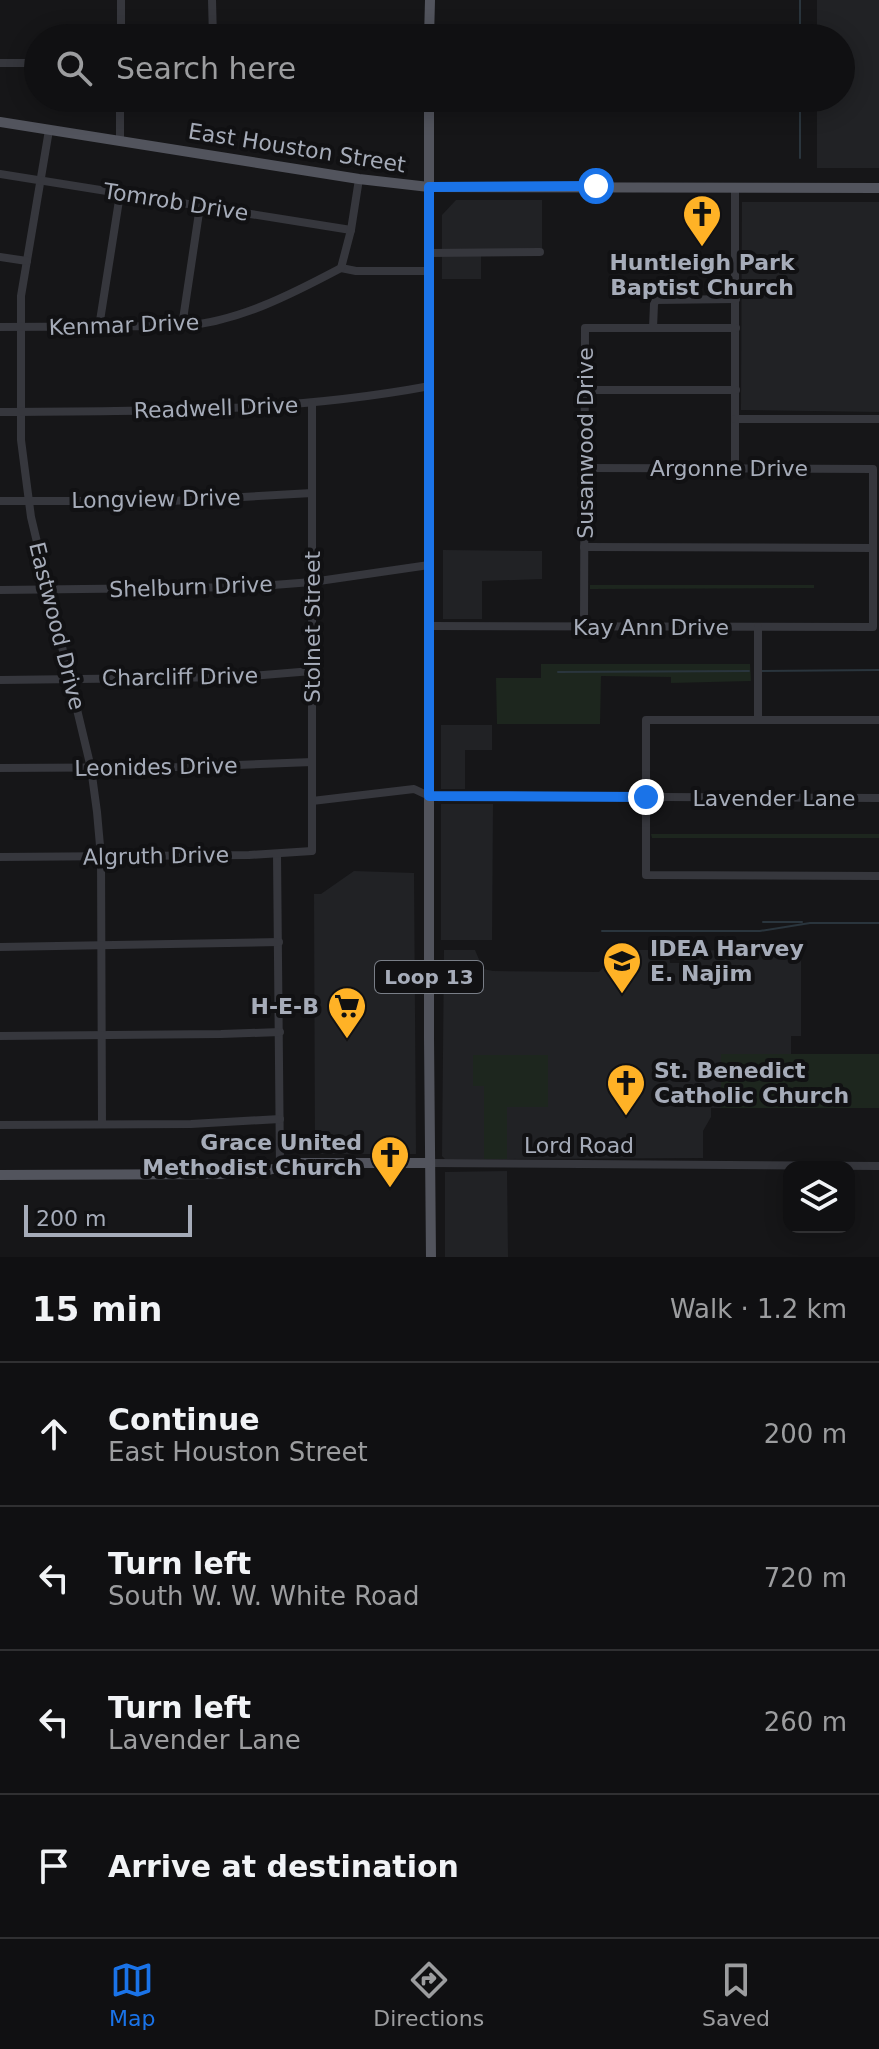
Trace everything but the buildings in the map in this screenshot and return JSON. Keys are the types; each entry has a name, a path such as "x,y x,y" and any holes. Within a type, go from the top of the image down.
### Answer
{"main road":[{"path":"429,24 430,0"},
{"name":"Loop 13","path":"429,112 431,1257"},
{"name":"East Houston Street","path":"0,122 359,179 429,187 879,188"},
{"name":"Lord Road","path":"0,1175 234,1174 304,1163 429,1163"}],"street":[{"path":"121,0 121,24"},
{"path":"212,0 213,24"},
{"path":"0,63 24,63"},
{"path":"120,112 120,141"},
{"name":"Eastwood Drive","path":"49,130 21,296 21,412 28,501 91,768 101,857 102,1124"},
{"name":"Tomrob Drive","path":"0,174 351,230"},
{"path":"359,179 341,268 356,271 429,271"},
{"path":"735,187 735,468"},
{"path":"99,327 120,194"},
{"path":"182,326 200,206"},
{"path":"429,253 540,252"},
{"path":"0,257 27,261"},
{"name":"Kenmar Drive","path":"0,327 182,326 231,317 341,268"},
{"path":"653,328 656,300 736,299"},
{"name":"Susanwood Drive","path":"584,626 585,328 736,328"},
{"name":"Readwell Drive","path":"0,412 223,410 378,396 430,386"},
{"path":"585,390 736,390"},
{"name":"Stolnet Street","path":"312,403 312,851"},
{"path":"735,419 879,419"},
{"name":"Argonne Drive","path":"585,468 873,469 873,548"},
{"name":"Longview Drive","path":"0,501 171,501 312,493"},
{"path":"584,547 873,548"},
{"name":"Kay Ann Drive","path":"430,626 873,627 873,548"},
{"name":"Shelburn Drive","path":"0,590 214,589 312,582 429,565"},
{"path":"758,627 758,720"},
{"name":"Charcliff Drive","path":"0,680 237,677 312,671"},
{"path":"879,720 646,720 646,875 879,876"},
{"name":"Leonides Drive","path":"0,768 248,766 312,762"},
{"path":"312,801 414,789 429,796"},
{"name":"Lavender Lane","path":"429,796 879,798"},
{"name":"Algruth Drive","path":"0,857 312,851"},
{"path":"277,854 280,1167"},
{"path":"0,947 279,942"},
{"path":"0,1036 280,1032"},
{"path":"0,1125 191,1124 280,1119"},
{"name":"Lord Road","path":"429,1163 879,1166"}],"shaded area":[{"path":"817,0 879,0 879,168 817,168 817,112 855,112 855,24 817,24"},
{"path":"456,200 542,200 542,249 442,249 442,215"},
{"path":"742,202 879,202 879,412 741,410"},
{"path":"442,256 481,256 481,279 442,279"},
{"path":"443,550 542,551 542,579 482,581 482,619 443,619"},
{"path":"590,585 814,585 814,588 590,589"},
{"path":"541,664 750,664 751,681 671,683 671,677 601,676 600,724 497,724 496,678 541,678"},
{"path":"441,725 492,725 492,750 465,750 465,789 441,789"},
{"path":"441,804 493,804 492,940 441,940"},
{"path":"651,834 879,834 879,838 652,838"},
{"path":"354,871 414,873 416,1154 315,1154 314,894 321,894"},
{"path":"444,950 475,950 483,969 493,971 599,972 607,964 610,950 666,950 670,963 684,963 689,950 797,951 801,955 801,1036 791,1036 791,1055 721,1054 721,1108 711,1108 711,1117 703,1131 703,1158 507,1159 507,1107 548,1106 548,1055 473,1055 473,1086 484,1086 484,1159 445,1159 442,1156"},
{"path":"721,1054 879,1054 879,1108 721,1108"},
{"path":"473,1055 548,1055 548,1107 507,1107 507,1159 484,1159 484,1086 473,1086"},
{"path":"507,1171 508,1257 445,1257 445,1172"}],"waterway":[{"path":"800,0 800,24"},
{"path":"800,112 800,158"},
{"path":"762,671 879,670"},
{"path":"558,672 749,671"},
{"path":"763,922 802,922"},
{"path":"602,931 760,931 810,923 879,923"}],"place":[{"name":"Huntleigh Park Baptist Church","path":"702,248"},
{"name":"IDEA Harvey E. Najim","path":"622,995"},
{"name":"H-E-B","path":"347,1040"},
{"name":"St. Benedict Catholic Church","path":"626,1117"},
{"name":"Grace United Methodist Church","path":"390,1189"}],"route":[{"path":"596,186 429,187 429,796 646,797"}]}
